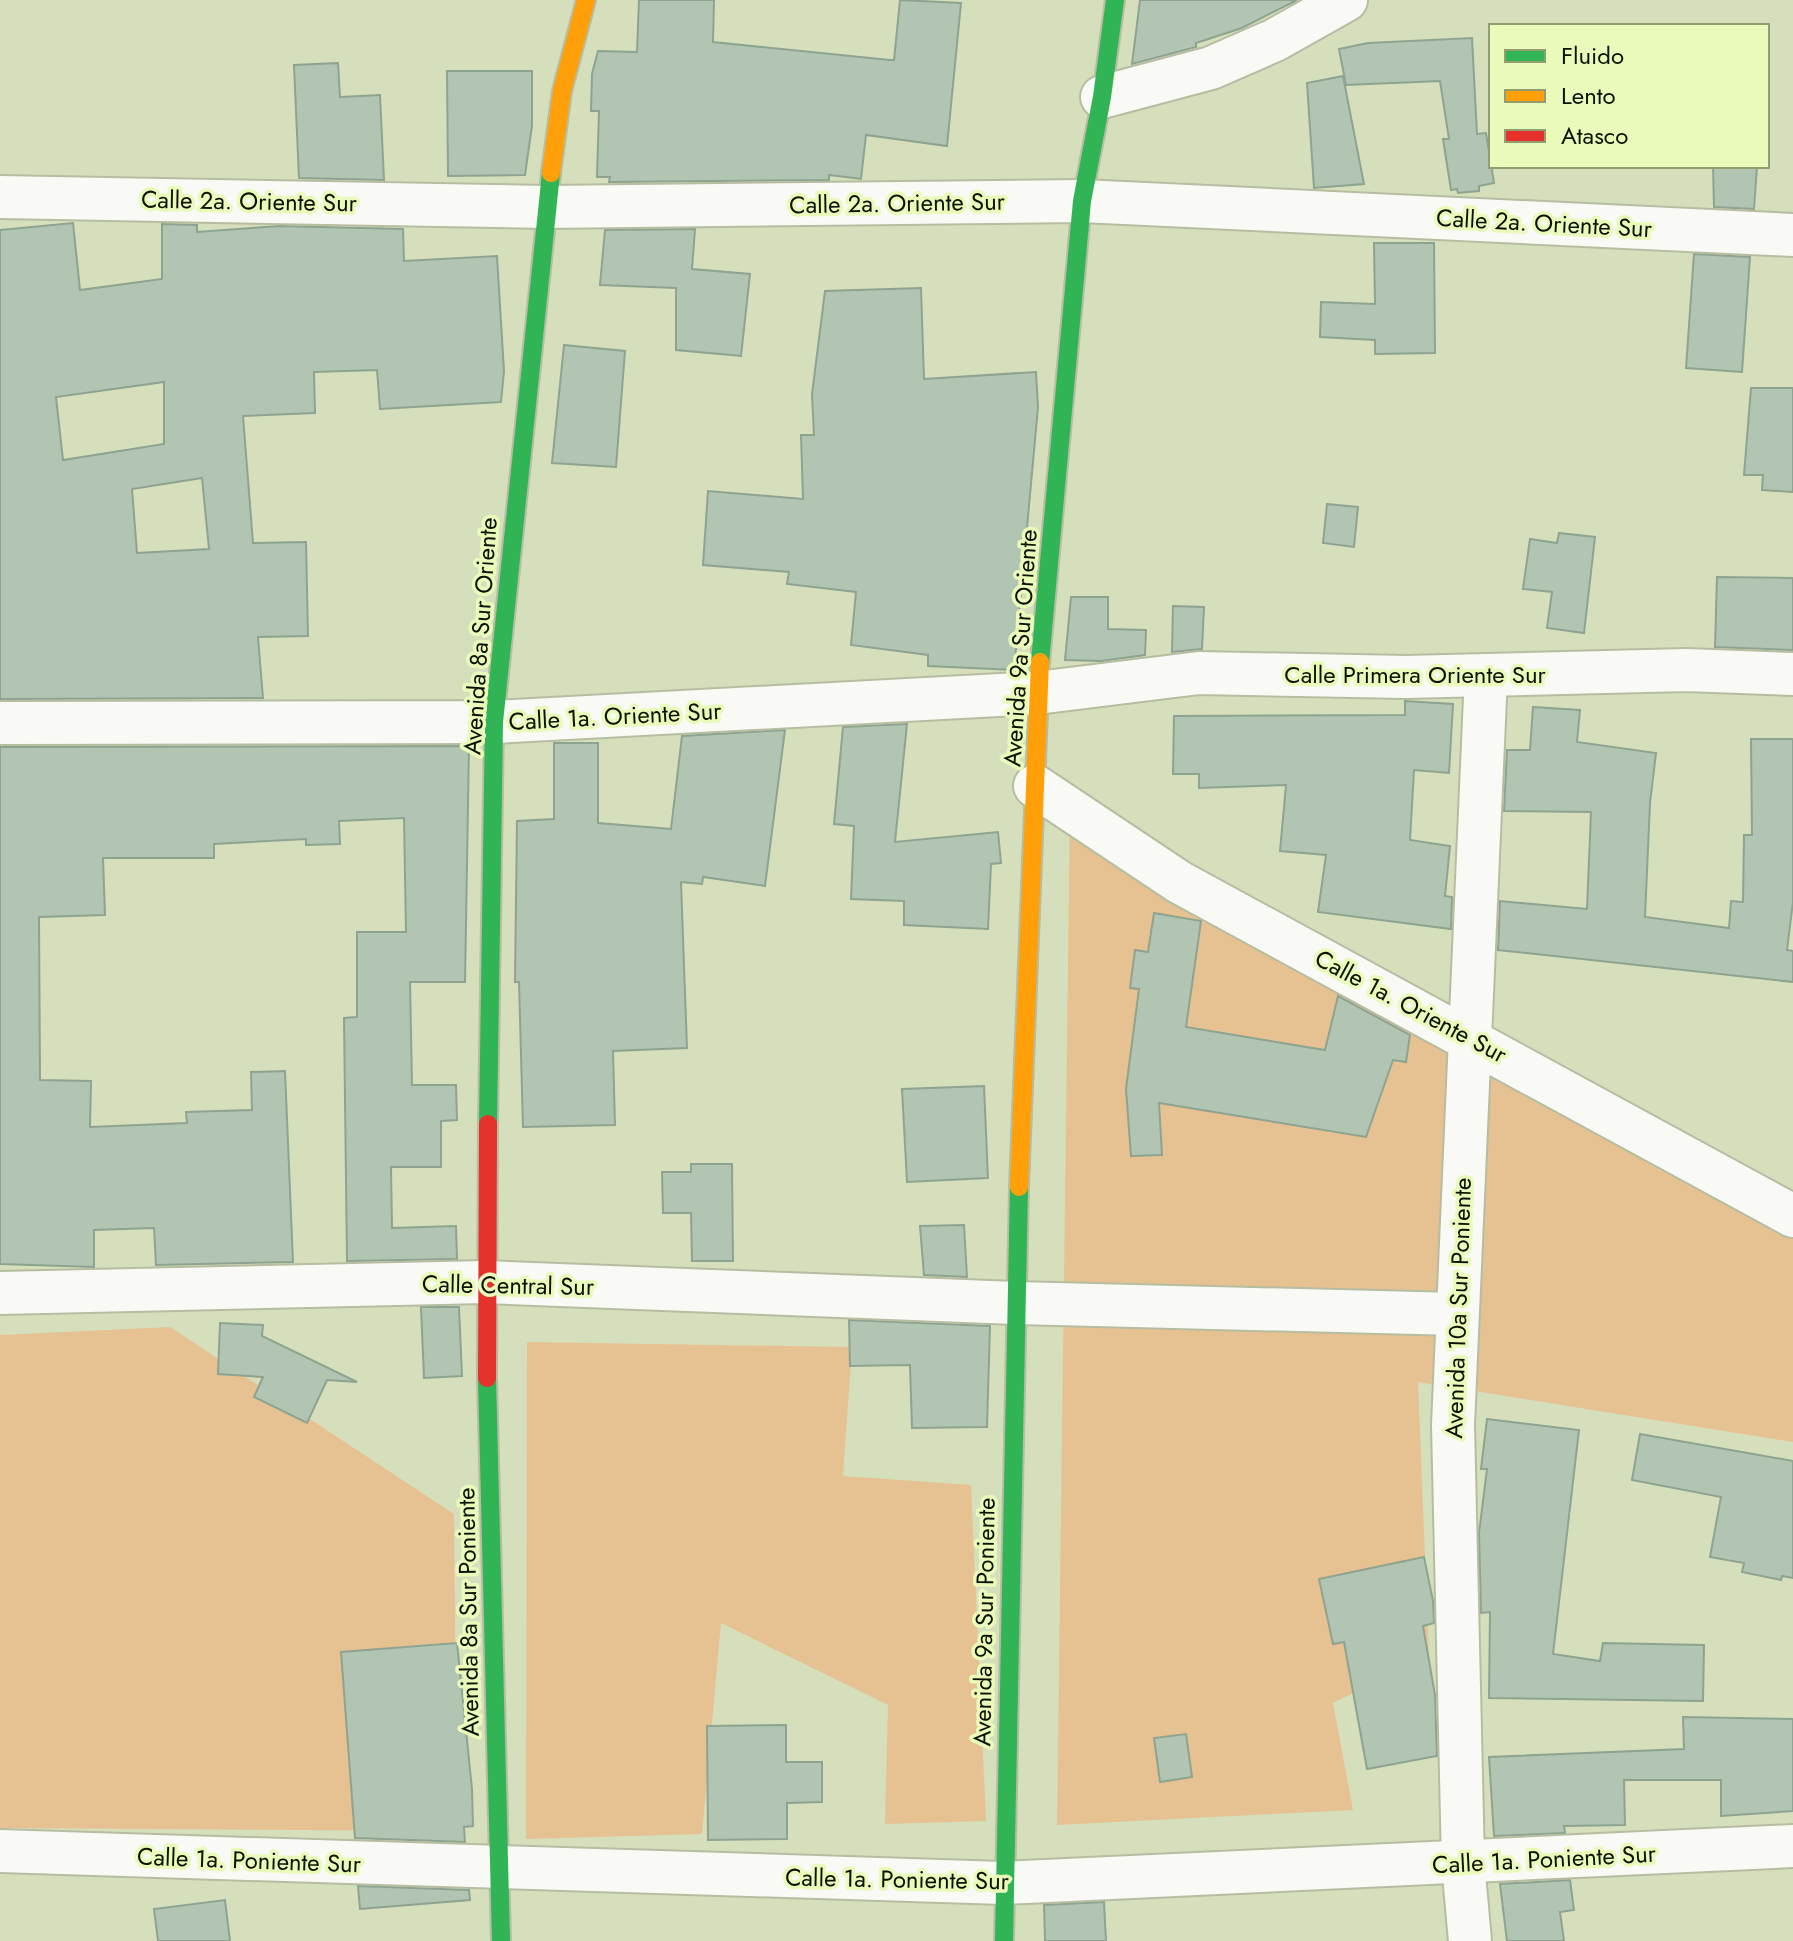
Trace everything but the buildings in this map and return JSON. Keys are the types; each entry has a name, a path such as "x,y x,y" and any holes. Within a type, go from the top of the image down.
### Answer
{"street":[{"name":"Avenida 8a Sur Oriente","path":"485,1282 494,722 546,207 562,91 586,0"},
{"name":"Avenida 9a Sur Oriente","path":"1015,1303 1037,693 1082,201 1102,97 1115,0"},
{"path":"1102,97 1211,68 1275,40 1340,2"},
{"name":"Calle 2a. Oriente Sur","path":"0,197 546,207 1082,201 1793,235"},
{"name":"Calle Primera Oriente Sur","path":"1037,693 1199,673 1406,677 1686,670 1793,674"},
{"name":"Avenida 10a Sur Poniente","path":"1470,1941 1463,1863 1453,1425 1467,1036 1486,675"},
{"name":"Calle 1a. Oriente Sur","path":"0,723 494,722 1037,693"},
{"name":"Calle 1a. Oriente Sur","path":"1035,786 1179,882 1793,1216"},
{"name":"Calle Central Sur","path":"0,1293 485,1282 1015,1303 1457,1314"},
{"name":"Avenida 8a Sur Poniente","path":"485,1282 501,1941"},
{"name":"Avenida 9a Sur Poniente","path":"1004,1941 1015,1303"},
{"name":"Calle 1a. Poniente Sur","path":"0,1851 1003,1883 1793,1846"}],"shaded area":[{"path":"1070,805 1793,1239 1793,1442 1418,1382 1429,1655 1333,1703 1353,1810 1057,1825"},
{"path":"170,1327 454,1514 457,1831 0,1828 0,1335"},
{"path":"527,1342 852,1347 843,1476 971,1485 986,1821 885,1824 888,1705 721,1623 702,1834 526,1839"}],"traffic: fast":[{"path":"1040,662 1082,201 1102,97 1115,0"},
{"path":"488,1124 494,722 551,173"},
{"path":"1004,1941 1019,1187"},
{"path":"487,1378 501,1941"}],"traffic: slow":[{"path":"551,173 562,91 586,0"},
{"path":"1019,1187 1040,662"}],"traffic: jam":[{"path":"487,1378 488,1124"}]}
